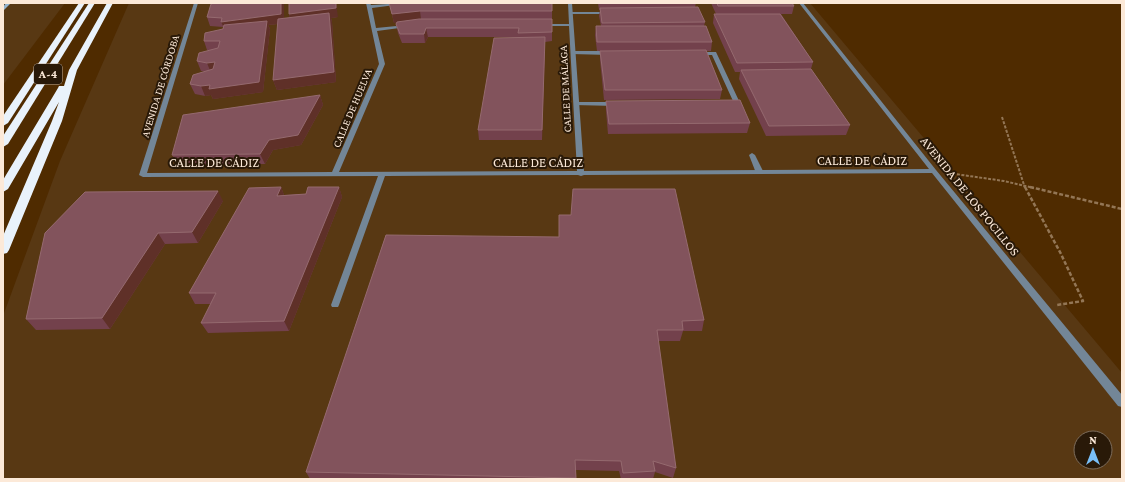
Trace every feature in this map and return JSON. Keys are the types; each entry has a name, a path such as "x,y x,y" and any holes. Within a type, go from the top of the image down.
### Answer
{"highway":[{"path":"3,123 82,3"},
{"name":"A-4","path":"3,144 92,3"},
{"name":"A-4","path":"3,189 73,70 110,3"},
{"path":"3,250 57,122 73,70"}],"street":[{"path":"3,10 9,3"},
{"name":"AVENIDA DE CÓRDOBA","path":"143,175 196,3"},
{"path":"368,5 403,3"},
{"name":"CALLE DE MÁLAGA","path":"570,3 581,174"},
{"name":"AVENIDA DE LOS POCILLOS","path":"800,3 1122,403"},
{"name":"CALLE DE HUELVA","path":"335,174 382,64 368,5"},
{"path":"571,13 618,13"},
{"path":"374,30 411,25"},
{"path":"533,25 571,25"},
{"path":"573,53 620,53"},
{"path":"691,53 714,53 737,103 722,103"},
{"path":"576,104 622,104"},
{"path":"752,155 760,173"},
{"name":"CALLE DE CÁDIZ","path":"143,175 581,174 934,171"},
{"path":"336,305 382,174"}],"path":[{"path":"1002,117 1024,186 1061,254 1083,300 1045,307"},
{"path":"934,171 1004,181 1122,209"}],"shaded area":[{"path":"3,3 65,3 3,85"},
{"path":"129,3 810,3 1122,373 1122,479 3,479 3,316 60,161"}],"building":[{"path":"281,3 281,14 221,22 222,18 207,17 211,4"},
{"path":"289,3 336,3 336,8 289,14"},
{"path":"389,3 552,3 552,11 420,11 392,14"},
{"path":"717,3 792,3 794,6 718,6"},
{"path":"698,7 705,22 602,23 600,8"},
{"path":"329,13 334,72 273,80 278,19"},
{"path":"714,14 780,14 813,62 737,63"},
{"path":"419,19 552,19 552,32 518,33 519,28 426,28 424,34 400,34 396,24 397,22"},
{"path":"267,21 259,82 209,89 210,85 201,86 190,84 193,75 213,69 215,62 207,63 197,61 199,53 218,48 220,41 204,41 205,33 223,29 224,25"},
{"path":"596,26 706,26 712,42 597,42"},
{"path":"545,37 542,130 478,130 494,38"},
{"path":"706,50 722,90 605,90 600,51"},
{"path":"811,69 850,125 769,126 741,70"},
{"path":"320,95 298,135 269,140 260,154 172,155 183,115"},
{"path":"740,100 750,123 609,124 606,101"},
{"path":"281,187 277,196 306,194 308,187 339,187 284,321 201,323 216,293 189,293 249,188"},
{"path":"573,189 675,189 704,320 682,321 683,330 657,330 676,468 653,461 655,471 623,473 621,461 575,460 576,478 306,472 386,235 559,237 559,215 571,215"},
{"path":"218,191 192,232 158,233 102,318 26,319 45,233 85,192"}]}
